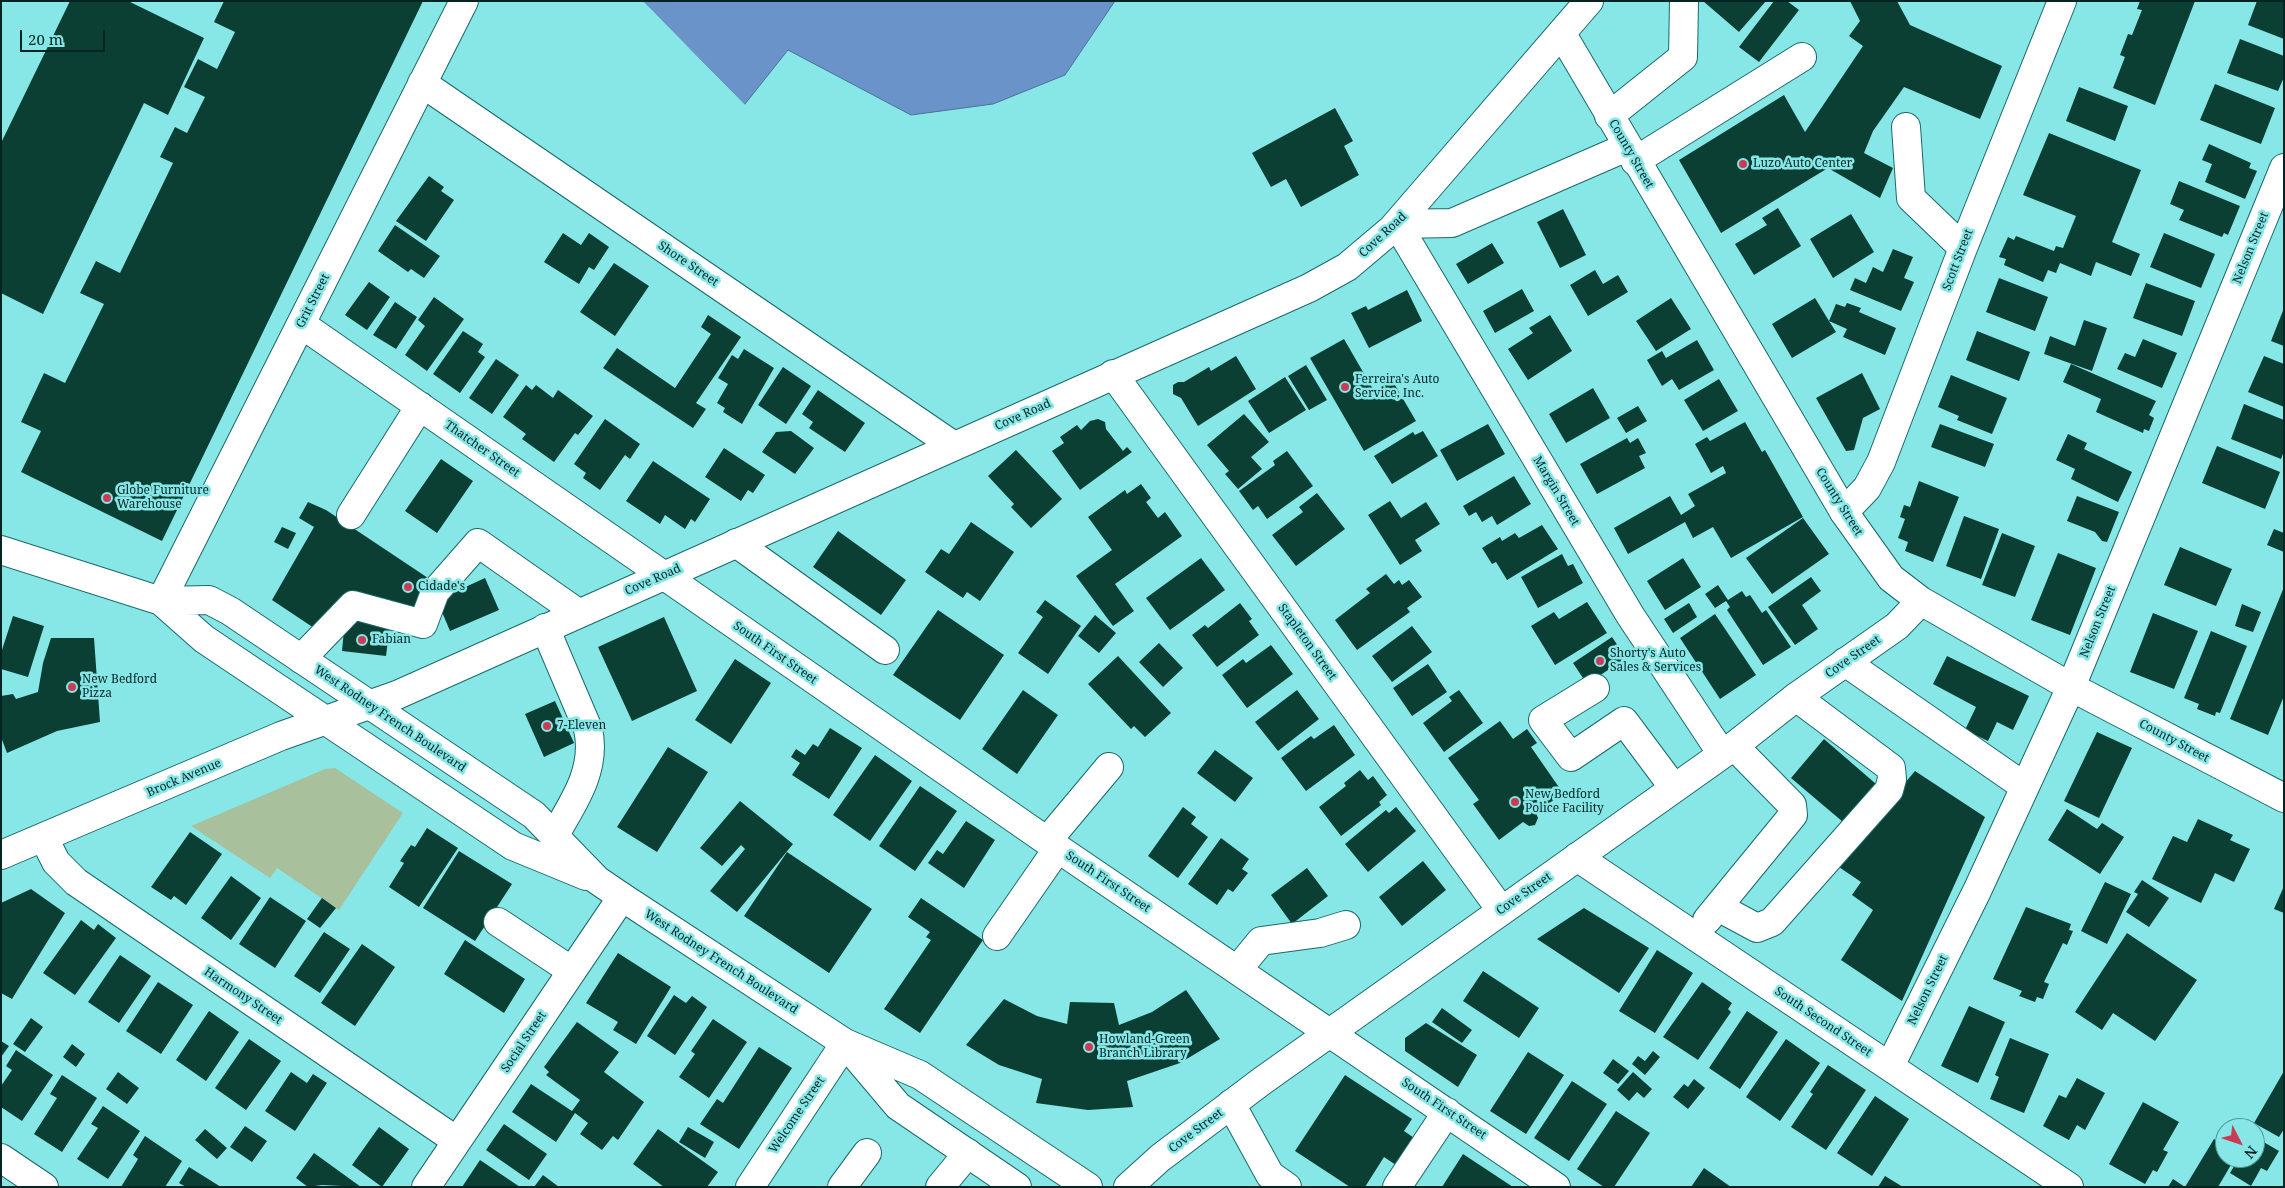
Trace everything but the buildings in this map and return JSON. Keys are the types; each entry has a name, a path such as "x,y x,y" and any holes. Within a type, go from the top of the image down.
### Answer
{"street":[{"name":"Grit Street","path":"161,601 464,1"},
{"name":"Cove Road","path":"368,704 397,695 662,575 1309,288 1347,267 1397,224 1589,1"},
{"path":"1609,116 1683,57 1684,1"},
{"name":"Scott Street","path":"1844,512 1868,488 1881,462 1963,248 2062,1"},
{"name":"County Street","path":"1562,34 1631,154 1844,512 1891,578 1921,602 2071,687 2284,798"},
{"path":"1397,224 1452,223 1631,154 1802,57"},
{"name":"Shore Street","path":"422,83 954,446"},
{"path":"1906,127 1911,198 1963,248"},
{"name":"Nelson Street","path":"1890,1066 2025,787 2071,687 2284,168"},
{"name":"Margin Street","path":"1397,224 1630,615 1728,750 1792,805 1793,815 1694,937"},
{"name":"Thatcher Street","path":"301,324 662,575"},
{"name":"Stapleton Street","path":"1113,374 1501,910"},
{"path":"351,515 420,406"},
{"path":"736,543 884,650"},
{"path":"301,659 353,605 423,624 435,592 478,544 578,613"},
{"name":"West Rodney French Boulevard","path":"1,550 161,601 209,600 230,611 534,815 597,880 622,897 845,1043 920,1076 1088,1187"},
{"name":"South First Street","path":"662,575 1053,845 1556,1187"},
{"name":"West Rodney French Boulevard","path":"161,601 200,636 513,846 597,880"},
{"name":"Cove Street","path":"1128,1187 1160,1158 1231,1104 1728,750 1796,697 1896,626 1921,602"},
{"path":"545,628 588,729 592,746 590,765 581,788 554,836"},
{"path":"1845,662 2025,787"},
{"path":"1595,688 1543,720 1571,758 1624,721 1674,788"},
{"path":"1718,907 1757,928 1772,922 1889,790 1892,780 1891,768 1796,697"},
{"name":"Brock Avenue","path":"1,855 281,736 368,704"},
{"path":"997,936 1053,845 1109,767"},
{"name":"Harmony Street","path":"44,838 56,862 76,882 457,1141"},
{"name":"South Second Street","path":"1577,857 2069,1187"},
{"name":"Social Street","path":"426,1187 622,897"},
{"path":"498,922 572,971"},
{"path":"1238,969 1261,941 1320,933 1346,925"},
{"name":"West Rodney French Boulevard","path":"845,1043 898,1106 1017,1187"},
{"name":"Welcome Street","path":"750,1187 845,1043"},
{"path":"1231,1104 1270,1175 1287,1187"},
{"path":"1398,1187 1447,1112"},
{"path":"940,1187 968,1152"},
{"path":"842,1187 868,1153"},
{"path":"1,1158 44,1187"}],"green space":[{"path":"335,768 403,813 339,910 277,868 270,878 191,826 325,769"}],"water":[{"path":"643,1 1115,1 1065,75 993,104 911,115 788,50 745,104"}],"pier":[{"path":"641,1 643,1 746,106 743,106"}],"place":[{"name":"Luzo Auto Center","path":"1743,164"},
{"name":"Ferreira's Auto Service, Inc.","path":"1345,387"},
{"name":"Globe Furniture Warehouse","path":"107,498"},
{"name":"Cidade's","path":"408,587"},
{"name":"Fabian","path":"362,640"},
{"name":"Shorty's Auto Sales & Services","path":"1600,661"},
{"name":"New Bedford Pizza","path":"72,687"},
{"name":"7-Eleven","path":"547,726"},
{"name":"New Bedford Police Facility","path":"1515,802"},
{"name":"Howland-Green Branch Library","path":"1089,1047"}]}
